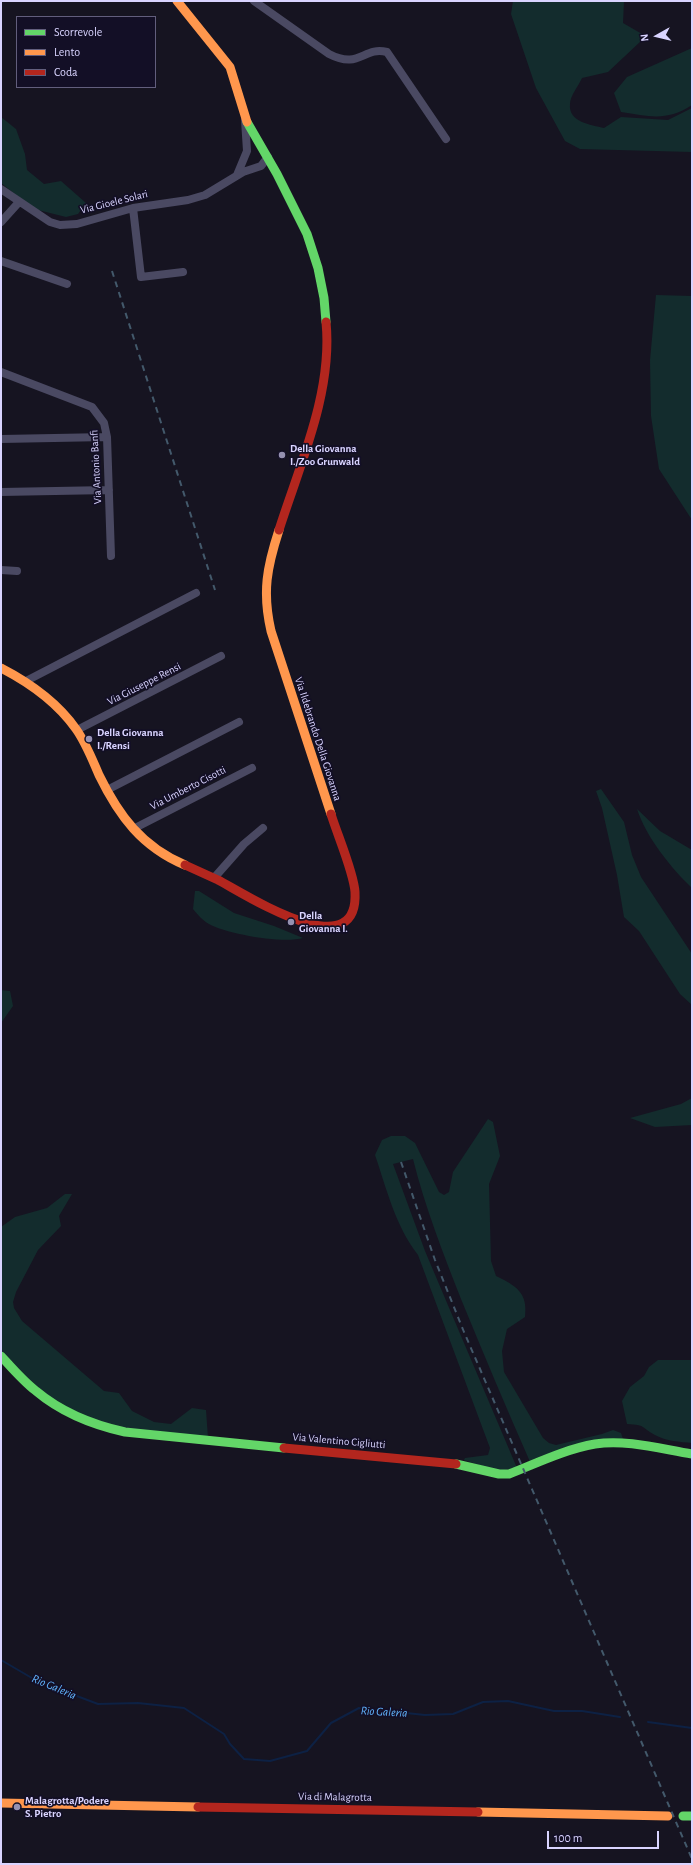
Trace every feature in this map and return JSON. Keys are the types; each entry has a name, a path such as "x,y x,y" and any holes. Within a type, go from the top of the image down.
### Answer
{"street":[{"path":"177,1 228,64 236,82 245,118 247,151 237,175"},
{"path":"254,1 329,54 341,60 349,61 376,51 388,52 446,139"},
{"path":"245,118 268,157"},
{"path":"247,151 262,148"},
{"name":"Via Gioele Solari","path":"1,189 48,221 60,225 85,222 132,208 198,197 216,189 237,175 258,168 268,157"},
{"name":"Via Ildebrando Della Giovanna","path":"1,668 26,681 52,702 77,730 107,790 144,841 163,856 214,878 263,905 326,927 336,926 344,922 352,914 355,904 353,882 282,667 269,623 266,605 265,582 268,560 318,411 324,385 327,353 326,314 318,268 307,234 268,157"},
{"path":"258,168 277,174"},
{"path":"1,222 19,202"},
{"path":"132,208 141,277 183,272"},
{"path":"1,261 67,284"},
{"name":"Via Antonio Banfi","path":"1,372 92,407 104,423 107,437 111,556"},
{"path":"1,439 107,437"},
{"path":"1,492 109,490"},
{"path":"1,570 17,571"},
{"path":"26,681 196,593"},
{"name":"Via Giuseppe Rensi","path":"77,730 221,656"},
{"path":"107,790 239,722"},
{"name":"Via Umberto Cisotti","path":"134,828 252,768"},
{"path":"214,878 244,844 262,828"},
{"name":"Via Valentino Cigliutti","path":"1,1356 43,1397 103,1428 125,1432 462,1465 499,1474 518,1472 558,1454 596,1444 620,1443 692,1454"},
{"name":"Via di Malagrotta","path":"1,1803 668,1816"}],"green space":[{"path":"513,1 624,1 623,23 642,34 641,41 608,72 582,78 571,98 570,110 576,119 581,122 604,128 621,117 668,120 692,108 692,152 580,149 565,141 536,88 511,14"},
{"path":"692,48 692,105 674,114 665,116 649,116 621,112 614,93 627,77"},
{"path":"1,117 16,129 25,154 27,170 44,184 61,181 86,203 78,214 66,217 34,209 1,183"},
{"path":"656,295 692,296 692,520 659,469 651,416 650,360"},
{"path":"601,789 624,822 632,855 641,877 692,954 692,1005 680,994 639,931 624,917 617,875 602,808 596,791"},
{"path":"637,809 660,831 692,850 692,888 660,852 646,830"},
{"path":"195,891 199,891 234,913 274,926 303,938 294,940 269,939 217,928 204,921 193,909"},
{"path":"1,990 10,991 13,1006 1,1023"},
{"path":"692,1098 692,1125 655,1127 630,1118 681,1104"},
{"path":"488,1119 493,1122 500,1156 489,1184 491,1261 496,1276 515,1287 525,1301 525,1317 507,1329 502,1351 504,1372 543,1438 549,1443 556,1445 613,1430 621,1433 623,1439 531,1464 454,1282 429,1212 413,1159 393,1164 425,1251 517,1468 497,1471 464,1460 465,1458 488,1455 490,1448 418,1255 403,1232 397,1219 375,1155 382,1140 391,1136 405,1136 415,1143 439,1192 444,1195 449,1192 453,1172"},
{"path":"65,1194 72,1194 59,1216 61,1226 38,1250 16,1292 13,1302 14,1308 22,1321 104,1391 119,1393 132,1411 154,1422 171,1424 192,1408 206,1410 208,1438 130,1429 111,1425 74,1412 57,1403 41,1391 1,1350 1,1227 15,1217 47,1208"},
{"path":"658,1360 692,1360 692,1443 664,1439 641,1426 627,1424 622,1401 630,1387 644,1376 649,1367"}],"waterway":[{"name":"Rio Galeria","path":"1,1660 37,1681 98,1704 138,1703 184,1708 224,1734 230,1744 244,1759 270,1761 307,1751 331,1723 359,1708 425,1715 453,1714 483,1702 508,1701 554,1711 582,1711 620,1717"},
{"name":"Rio Galeria","path":"648,1722 692,1728"}],"railway":[{"path":"112,271 215,590"},
{"path":"401,1162 435,1260 464,1332 692,1859"}],"traffic: fast":[{"path":"247,122 277,174 307,234 318,268 324,298 326,322"},
{"path":"1,1356 27,1383 46,1399 78,1417 101,1426 125,1432 284,1448"},
{"path":"456,1464 499,1474 509,1474 573,1449 607,1443 644,1445 692,1454"},
{"path":"683,1816 692,1816"}],"traffic: slow":[{"path":"177,1 230,67 247,122"},
{"path":"279,530 271,556 267,580 266,592 268,617 271,631 331,814"},
{"path":"1,668 42,694 69,719 86,745 99,775 115,804 133,829 156,849 185,865"},
{"path":"1,1803 198,1807"},
{"path":"478,1812 668,1816"}],"traffic: jam":[{"path":"279,530 305,454 320,401 325,375 327,348 326,322"},
{"path":"185,865 218,880 251,899 298,920 321,926 339,925 351,914 355,892 349,864 331,814"},
{"path":"284,1448 456,1464"},
{"path":"198,1807 478,1812"}],"place":[{"name":"Della Giovanna I./Zoo Grunwald","path":"282,455"},
{"name":"Della Giovanna I./Rensi","path":"89,739"},
{"name":"Della Giovanna I.","path":"291,922"},
{"name":"Malagrotta/Podere S. Pietro","path":"17,1807"}]}
